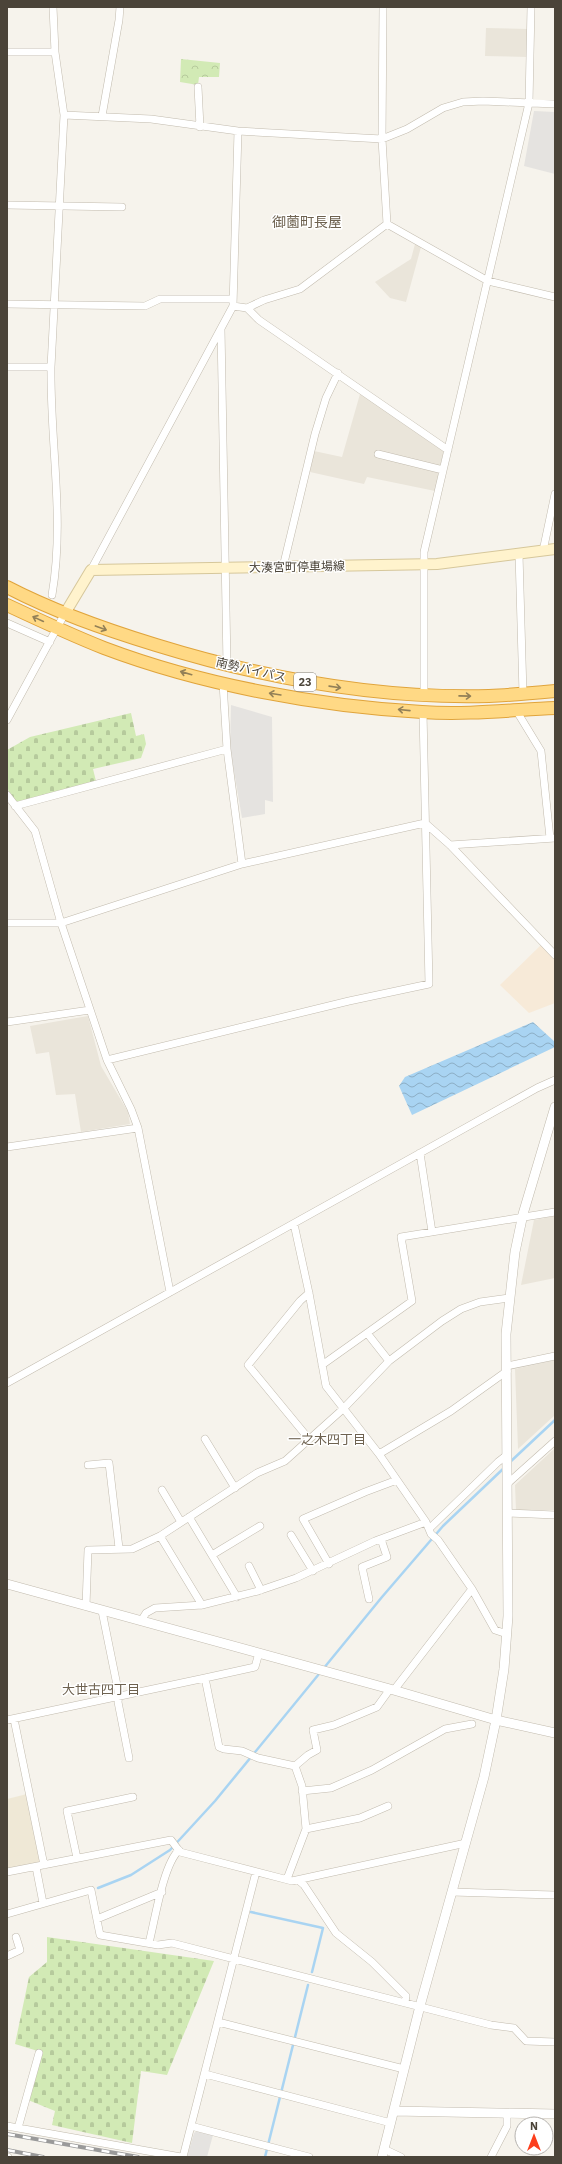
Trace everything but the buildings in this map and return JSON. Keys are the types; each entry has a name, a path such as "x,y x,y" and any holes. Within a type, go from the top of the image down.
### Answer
{"highway":[{"name":"南勢バイパス","path":"7,587 64,615 134,639 267,675 336,687 424,695 489,696 555,691"},
{"name":"南勢バイパス","path":"7,605 58,629 138,659 223,683 322,700 423,712 555,708"}],"main road":[{"name":"大湊宮町停車場線","path":"91,570 282,568 423,564 555,549"},
{"path":"64,615 91,570"}],"street":[{"path":"52,595 57,562 57,514 56,466 51,404 51,367 58,207 64,115 55,52 53,7"},
{"path":"102,116 120,20 120,7"},
{"path":"383,7 382,140 387,224"},
{"path":"424,695 424,552 529,103 531,7"},
{"path":"7,52 55,52"},
{"path":"198,88 200,127"},
{"path":"64,115 151,119 200,127 238,131 382,140 407,129 443,108 463,102 483,100 555,104"},
{"path":"91,570 221,329 233,303 238,131"},
{"path":"7,205 122,207"},
{"path":"387,224 488,281 555,297"},
{"path":"247,308 264,300 300,289 387,224"},
{"path":"7,304 54,306 145,306 160,299 233,303 247,308 260,320 448,450"},
{"path":"221,329 227,665"},
{"path":"7,368 51,367"},
{"path":"282,568 315,434 326,398 338,373"},
{"path":"378,454 443,470"},
{"path":"543,551 555,494"},
{"path":"519,554 523,694"},
{"path":"7,720 58,629 64,615"},
{"path":"7,623 50,642"},
{"path":"223,683 227,749 242,864"},
{"path":"450,845 552,838 541,751 516,710"},
{"path":"107,1060 349,1001 429,984 424,823 423,712"},
{"path":"15,806 227,749"},
{"path":"7,795 35,831 61,923 107,1060 132,1109 138,1128 170,1292"},
{"path":"424,823 450,845 555,955"},
{"path":"7,923 61,923 242,864 424,823"},
{"path":"7,1022 90,1010"},
{"path":"7,1383 537,1088 555,1080"},
{"path":"401,2157 383,2153 420,2006 466,1843 496,1720 506,1634 508,1513 506,1334 509,1298 522,1218 555,1106"},
{"path":"7,1147 138,1128"},
{"path":"420,1153 432,1232"},
{"path":"322,1365 412,1301 401,1237 555,1212"},
{"path":"294,1224 309,1293 326,1386 398,1480 429,1528 472,1589 495,1630 506,1634"},
{"path":"309,1293 300,1301 248,1365 309,1440"},
{"path":"86,1606 88,1550 138,1547 160,1536 257,1473 286,1461 343,1409 389,1361 461,1309 480,1302 509,1298"},
{"path":"367,1333 389,1361"},
{"path":"379,1454 451,1411 507,1369 555,1356"},
{"path":"205,1439 235,1488"},
{"path":"507,1479 555,1441"},
{"path":"141,1621 146,1613 154,1608 202,1605 237,1597 261,1590 312,1571 381,1539 429,1528 498,1462 507,1456"},
{"path":"88,1465 109,1463 119,1548"},
{"path":"328,1564 303,1519 365,1492 398,1480"},
{"path":"162,1490 181,1522"},
{"path":"508,1513 555,1515"},
{"path":"189,1517 237,1597"},
{"path":"212,1555 260,1526"},
{"path":"291,1535 312,1571"},
{"path":"160,1536 202,1605"},
{"path":"369,1599 362,1566 387,1557 381,1539"},
{"path":"249,1566 261,1590"},
{"path":"7,1584 392,1689 496,1720 555,1733"},
{"path":"295,1766 308,1755 317,1750 314,1730 334,1724 377,1706 472,1589"},
{"path":"102,1611 119,1695 118,1702 129,1758"},
{"path":"44,1865 11,1719 254,1667 260,1653"},
{"path":"205,1678 219,1747 246,1752 258,1758 295,1766"},
{"path":"302,1791 331,1788 372,1770 418,1742 442,1732 445,1728 472,1724"},
{"path":"286,1879 306,1829 302,1791 295,1766"},
{"path":"77,1858 67,1811 133,1797"},
{"path":"306,1829 360,1818 388,1806"},
{"path":"7,1872 171,1840 179,1850 195,1856 286,1879 298,1880 466,1843"},
{"path":"149,1943 168,1868 173,1856 179,1850"},
{"path":"36,1867 43,1903"},
{"path":"7,2126 182,2157 205,2074 256,1872"},
{"path":"298,1880 304,1885 336,1933 392,1980 406,1996 405,2002"},
{"path":"7,1914 91,1890 100,1936 158,1945 172,1943 405,2002 492,2026 514,2028 526,2041 555,2042"},
{"path":"97,1919 162,1892"},
{"path":"452,1892 555,1895"},
{"path":"7,1956 20,1950 16,1937"},
{"path":"218,2022 404,2069"},
{"path":"18,2128 39,2053"},
{"path":"205,2074 391,2123"},
{"path":"394,2111 555,2114"},
{"path":"491,2157 507,2126 507,2114"},
{"path":"191,2126 309,2157"}],"shaded area":[{"path":"486,28 528,29 527,57 485,56"},
{"path":"534,111 555,112 555,174 524,166"},
{"path":"415,244 421,247 406,302 390,298 375,282 411,259"},
{"path":"360,394 444,449 435,491 367,477 364,484 310,472 314,451 342,457"},
{"path":"231,705 272,717 273,802 265,800 265,814 242,818 230,748"},
{"path":"543,943 555,955 555,1003 529,1013 500,985"},
{"path":"88,1016 101,1066 128,1112 130,1124 81,1132 75,1094 56,1095 49,1052 36,1054 30,1026"},
{"path":"555,1216 555,1278 521,1285 534,1220"},
{"path":"555,1360 555,1415 518,1449 515,1369"},
{"path":"555,1448 555,1510 516,1510 515,1485"},
{"path":"27,1794 41,1863 7,1870 7,1799"},
{"path":"197,2131 213,2135 207,2157 187,2157 194,2133"}],"green space":[{"path":"181,59 220,63 219,77 199,77 198,85 180,82"},
{"path":"131,713 136,736 144,734 146,744 141,758 93,769 96,781 19,803 13,799 7,787 6,780 7,750 30,737"},
{"path":"47,1937 214,1961 167,2075 141,2071 132,2143 52,2125 55,2111 28,2100 41,2052 15,2044 29,1977 47,1962"}],"water":[{"path":"533,1022 555,1042 555,1047 412,1115 399,1086 405,1077"}],"waterway":[{"path":"509,1463 555,1420"},
{"path":"98,1888 131,1875 170,1850 215,1801 382,1597 443,1526 504,1468"},
{"path":"251,1912 323,1928 312,1972"},
{"path":"265,2157 308,1985"}],"railway":[{"path":"7,2134 138,2157"},
{"path":"7,2150 43,2157"}],"district":[{"name":"御薗町長屋","path":"307,222"},
{"name":"一之木四丁目","path":"327,1439"},
{"name":"大世古四丁目","path":"101,1689"}]}
